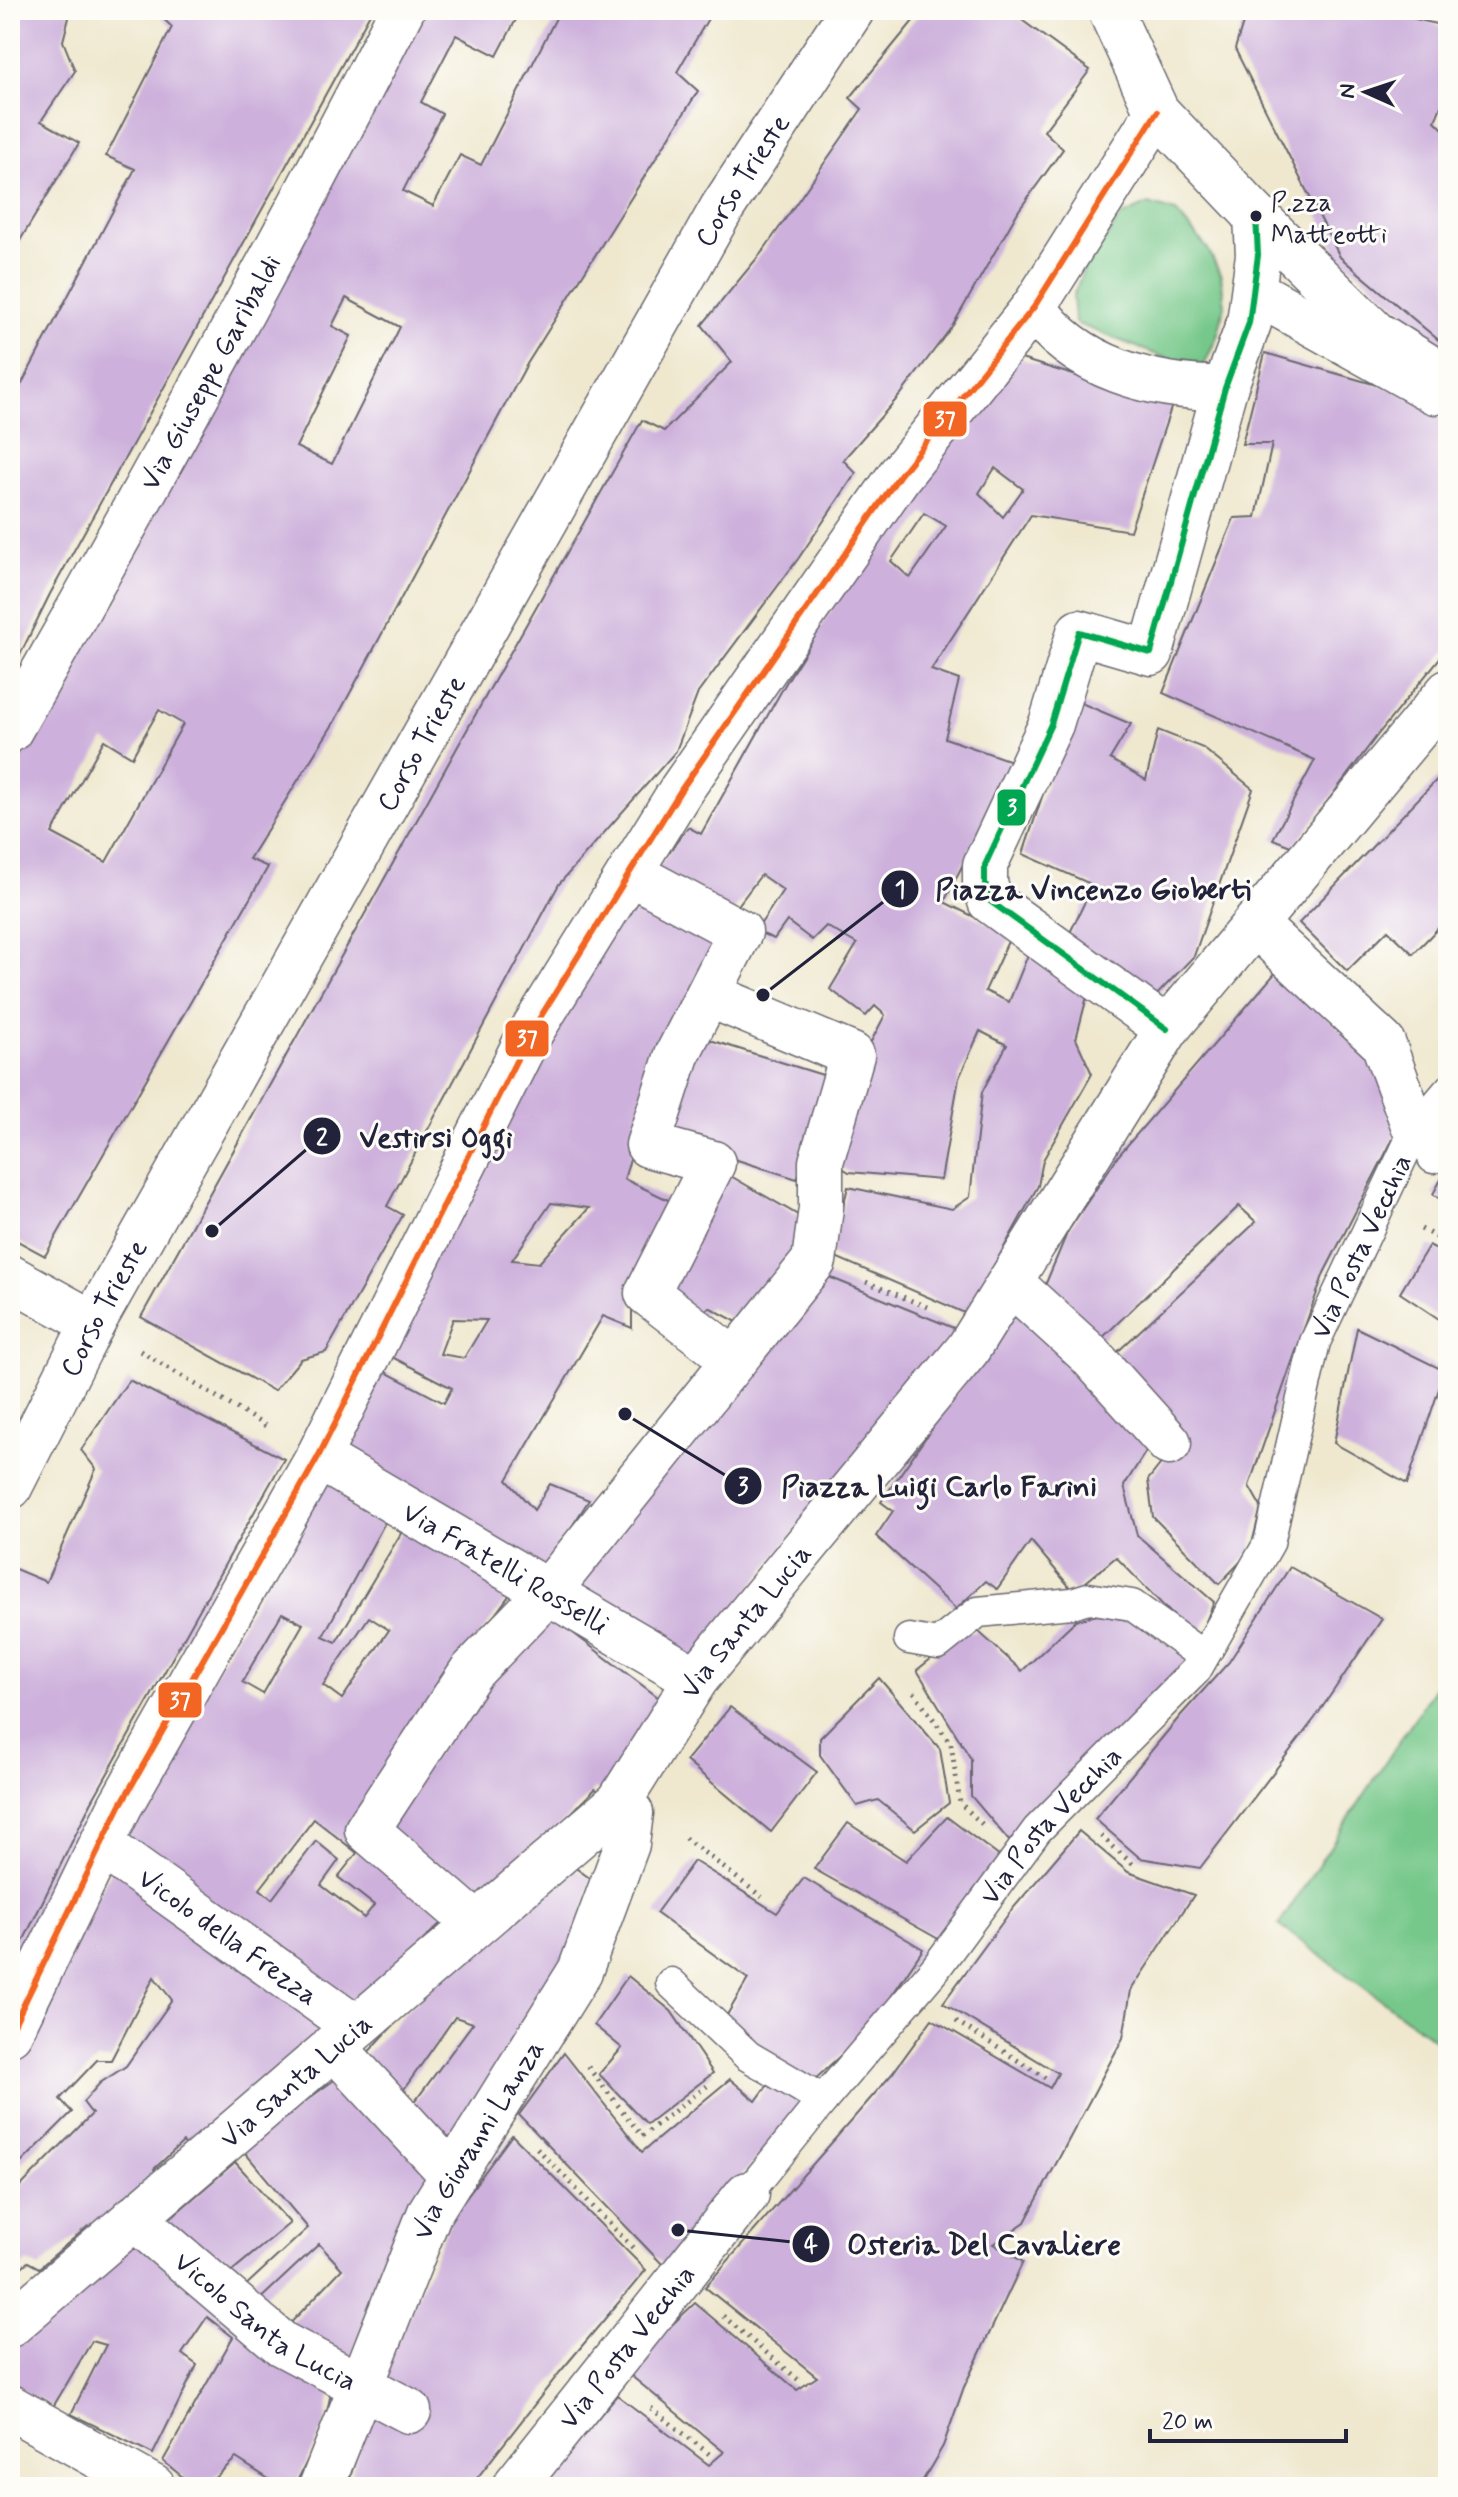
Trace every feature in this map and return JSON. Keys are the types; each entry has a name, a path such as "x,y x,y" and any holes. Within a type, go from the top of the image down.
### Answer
{"street":[{"name":"Via Giuseppe Garibaldi","path":"10,730 120,537 331,149 402,10"},
{"name":"Corso Trieste","path":"10,1487 110,1333 722,208 852,10"},
{"path":"1110,10 1157,112 1256,216 1375,333 1448,379"},
{"path":"10,2033 120,1806 318,1457 528,1037 681,790 899,476 1034,307 1157,112"},
{"path":"1167,1029 1004,914 990,901 985,883 985,865 1051,724 1079,632 1151,653 1225,388 1245,337 1255,292 1258,255 1256,216"},
{"path":"1255,292 1448,398"},
{"path":"1034,307 1048,327 1092,360 1143,378 1199,388 1225,388"},
{"name":"Via Santa Lucia","path":"10,2325 476,1924 625,1813 696,1679 968,1349 1167,1029 1448,692"},
{"path":"630,873 740,932 677,1055 648,1145 713,1163 647,1293 734,1360"},
{"path":"1255,924 1383,1043 1432,1141"},
{"path":"476,1924 367,1830 471,1672 548,1592 814,1261 821,1208 821,1162 852,1055 709,995"},
{"path":"10,1277 110,1333"},
{"path":"1010,1282 1089,1354 1169,1443"},
{"name":"Via Fratelli Rosselli","path":"318,1457 696,1679"},
{"name":"Via Giovanni Lanza","path":"321,2487 430,2212 580,1971 627,1844 625,1813"},
{"name":"Vicolo della Frezza","path":"102,1845 344,2036 453,2176"},
{"name":"Via Posta Vecchia","path":"514,2487 747,2194"},
{"name":"Vicolo Santa Lucia","path":"134,2218 282,2344 409,2411"},
{"path":"19,2412 153,2487"}],"lane":[{"name":"Via Posta Vecchia","path":"747,2194 935,1969 1037,1830 1196,1670 1269,1543 1315,1342 1432,1141 1448,1091"},
{"path":"909,1639 938,1644 978,1612 1072,1603 1088,1598 1132,1605 1203,1656"},
{"path":"671,1983 748,2056 823,2100"}],"path":[{"path":"814,1261 980,1329"},
{"path":"110,1333 271,1429"},
{"path":"908,1683 951,1744 960,1803 1015,1858"},
{"path":"625,1813 674,1830 762,1897"},
{"path":"913,1994 1047,2079"},
{"path":"551,2018 642,2136 748,2056"},
{"path":"497,2106 676,2284 801,2382"},
{"path":"606,2372 713,2457"}],"green space":[{"path":"1149,204 1176,212 1208,249 1221,276 1225,305 1218,334 1201,372 1075,323 1073,296 1085,267 1122,216"},
{"path":"1448,1667 1448,2049 1279,1925"}],"building":[{"path":"10,10 71,10 63,41 75,71 41,121 79,143 10,257"},
{"path":"154,10 372,10 50,594 10,675 10,406 135,169 106,156 172,27"},
{"path":"419,10 521,10 497,56 456,35 421,102 442,114 403,191 433,206 460,155 481,165 560,10 713,10 677,72 698,91 527,364 335,721 249,859 268,867 45,1256 10,1237 10,767 210,405","holes":["346,298 400,327 332,464 296,447 351,336 332,326","159,710 183,724 106,862 52,833 104,740 132,757"]},
{"path":"922,10 1008,10 1090,70 1044,131 1063,149 1019,210 953,325 901,394 843,460 856,473 798,559 698,693 676,751 559,884 387,1206 403,1215 326,1352 301,1359 274,1391 141,1317 642,420 664,431 732,362 702,325 763,251 862,109 850,98"},
{"path":"1247,10 1379,10 1436,24 1448,30 1448,89 1435,121 1448,134 1448,348 1340,257 1235,49"},
{"path":"1265,353 1394,390 1448,417 1448,648 1293,847 1273,839 1315,760 1163,693 1234,518 1256,517 1272,444 1242,444"},
{"path":"1008,355 1172,405 1130,531 1031,515 931,670 959,680 945,738 1014,762 944,902 1011,935 985,991 1009,1002 1032,945 1090,985 1076,1039 1092,1074 1043,1160 1038,1186 967,1314 831,1255 848,1187 952,1209 970,1197 982,1092 1007,1045 980,1031 959,1078 941,1180 849,1172 831,1161 864,1055 885,1015 875,1006 866,1016 830,989 857,944 826,926 812,940 787,921 774,939 756,931 783,890 761,875 733,912 652,875 688,827 701,834 787,681 896,507","holes":["995,468 1023,489 1003,517 979,493","924,513 946,526 910,578 891,561"]},
{"path":"1074,700 1131,724 1110,759 1146,780 1158,730 1203,748 1253,789 1194,956 1150,1002 1066,941 1093,885 1023,854"},
{"path":"1448,768 1448,918 1413,954 1388,930 1347,971 1299,923"},
{"path":"633,888 718,939 656,1077 624,1179 681,1206 632,1283 632,1328 603,1316 507,1480 534,1510 550,1484 589,1500 543,1571 337,1453 378,1368 444,1403 452,1388 388,1355 503,1112","holes":["551,1203 589,1208 539,1263 512,1260","453,1319 487,1320 464,1358 440,1354"]},
{"path":"1277,971 1379,1065 1395,1135 1324,1273 1291,1365 1249,1486 1261,1507 1250,1552 1219,1584 1153,1517 1148,1480 1181,1438 1111,1358 1256,1222 1239,1206 1097,1343 1041,1295 1068,1231 1118,1156"},
{"path":"694,1035 829,1077 797,1179 662,1136"},
{"path":"1448,1167 1448,1205 1433,1194"},
{"path":"717,1168 808,1221 780,1295 750,1329 709,1307 695,1322 654,1289"},
{"path":"1429,1245 1448,1255 1448,1325 1400,1293"},
{"path":"812,1270 956,1329 693,1660 566,1582"},
{"path":"1018,1304 1153,1440 1124,1486 1137,1535 1214,1602 1198,1641 1116,1557 1074,1592 1031,1541 997,1589 986,1581 956,1609 876,1536 893,1511 881,1502"},
{"path":"1357,1328 1445,1371 1407,1484 1334,1443"},
{"path":"129,1380 284,1459 91,1803 10,1968 10,1574 13,1568 46,1582 96,1469 81,1450"},
{"path":"323,1478 389,1515 323,1636 336,1642 403,1530 513,1590 470,1649 356,1833 451,1913 355,2007 121,1843","holes":["282,1613 303,1624 263,1694 242,1682","369,1617 389,1630 342,1699 323,1685","314,1819 357,1853 338,1877 374,1905 364,1918 321,1885 339,1860 316,1841 272,1899 260,1889"]},
{"path":"1290,1567 1382,1619 1315,1718 1200,1868 1140,1858 1095,1819 1229,1662"},
{"path":"548,1614 667,1704 612,1796 595,1789 506,1880 465,1906 381,1831 475,1700"},
{"path":"1098,1615 1134,1621 1190,1659 1010,1842 971,1796 971,1759 917,1670 962,1634 978,1631 1022,1671 1076,1620"},
{"path":"879,1678 940,1749 949,1803 915,1830 878,1800 857,1806 820,1755 820,1738"},
{"path":"730,1707 817,1772 771,1832 686,1761"},
{"path":"947,1817 1000,1857 942,1941 814,1869 848,1823 906,1861"},
{"path":"1079,1831 1128,1872 1194,1895 1131,1990 1123,2038 1025,2222 993,2244 1023,2262 964,2387 943,2446 919,2487 540,2487 617,2395 709,2465 724,2452 624,2370 695,2303 797,2390 817,2377 705,2287 892,2074 932,2019 1050,2088 1058,2073 943,2003 1010,1912"},
{"path":"694,1861 777,1913 804,1878 923,1949 870,2028 811,2083 720,2027 748,1979 656,1913"},
{"path":"567,1862 591,1879 571,1969 448,2159 405,2115 473,2023 455,2017 397,2099 362,2059 439,1976"},
{"path":"113,1866 331,2025 191,2149 183,2142 154,2169 159,2178 96,2234 88,2226 39,2268 28,2262 10,2276 10,2197 92,2114 83,2102 100,2083 126,2066 172,2000 154,1977 111,2060 97,2060 60,2099 72,2112 10,2174 10,2068"},
{"path":"628,1976 671,2011 713,2073 647,2124 599,2074 622,2048 594,2025"},
{"path":"564,2053 642,2152 730,2079 756,2101 776,2074 807,2101 663,2265 519,2115"},
{"path":"341,2075 439,2176 345,2367 282,2332 342,2269 319,2244 256,2303 243,2288 308,2228 241,2148"},
{"path":"512,2135 646,2270 560,2372 470,2487 347,2487 380,2382 453,2215"},
{"path":"235,2162 290,2223 221,2280 167,2221"},
{"path":"131,2239 331,2393 323,2430 294,2487 281,2487 236,2458 205,2487 195,2487 163,2461 233,2337 207,2317 182,2354 197,2365 153,2454 71,2414 106,2345 92,2341 53,2407 10,2384 10,2345"}],"transit line":[{"name":"37","path":"10,2033 120,1806 318,1457 528,1037 681,790 899,476 1034,307 1157,112"},
{"name":"3","path":"1167,1029 990,901 985,883 985,865 1051,724 1079,632 1151,653 1225,388 1249,323 1258,255 1256,216"}],"place":[{"name":"P.zza Matteotti","path":"1256,216"},
{"name":"Piazza Vincenzo Gioberti","path":"763,995"},
{"name":"Vestirsi Oggi","path":"212,1231"},
{"name":"Piazza Luigi Carlo Farini","path":"625,1414"},
{"name":"Osteria Del Cavaliere","path":"678,2230"}]}
